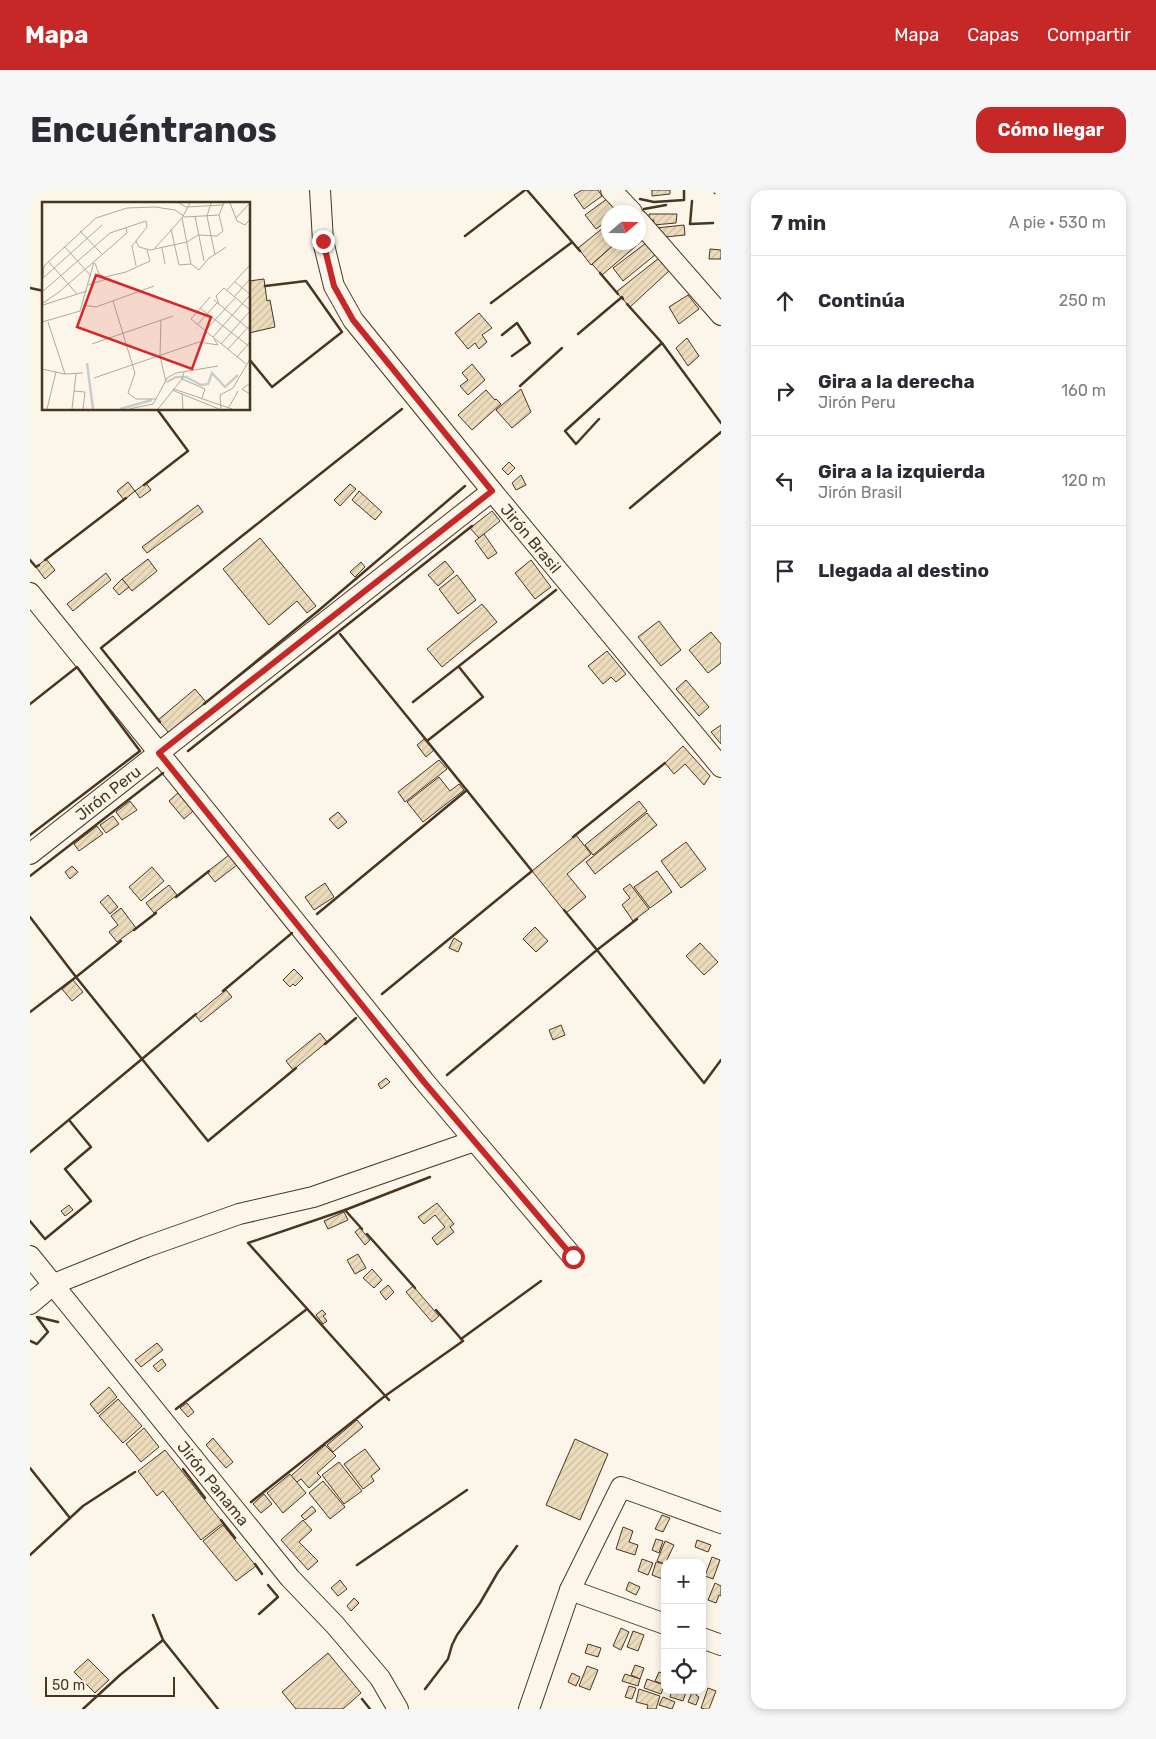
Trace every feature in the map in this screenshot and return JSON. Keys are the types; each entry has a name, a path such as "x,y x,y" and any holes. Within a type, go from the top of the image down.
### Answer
{"street":[{"name":"Jirón Brasil","path":"320,190 323,241 334,286 353,320 721,767"},
{"path":"611,190 625,205"},
{"path":"646,229 721,315"},
{"name":"Jirón Peru","path":"30,854 492,491"},
{"path":"30,592 417,1074 573,1257"},
{"path":"30,1304 54,1284 146,1247 239,1214 313,1197 474,1140"},
{"name":"Jirón Panama","path":"30,1256 290,1578 335,1625 380,1678 398,1709"},
{"path":"532,1708 570,1590 621,1487 721,1523"},
{"path":"570,1590 661,1623"},
{"path":"706,1639 721,1645"}],"building":[{"path":"582,190 598,190 602,196 584,209 574,195"},
{"path":"652,190 670,190 670,194 652,196"},
{"path":"608,198 614,205 601,205 601,225 596,229 585,215"},
{"path":"649,214 677,214 676,223 653,225 654,220 649,221"},
{"path":"684,225 685,235 665,237 656,228"},
{"path":"601,230 601,250 608,250 591,265 578,248"},
{"path":"646,243 655,255 623,281 613,268 637,250 646,250"},
{"path":"710,249 721,250 721,259 709,259"},
{"path":"608,250 631,250 602,275 592,264"},
{"path":"659,258 670,270 630,307 616,292"},
{"path":"264,279 267,301 270,300 275,327 250,333 250,281"},
{"path":"688,295 699,309 679,324 669,307"},
{"path":"479,313 492,328 482,335 487,342 479,349 475,343 468,349 455,333"},
{"path":"687,338 699,356 688,366 676,348"},
{"path":"472,364 485,380 468,395 460,386 468,380 462,373"},
{"path":"521,389 531,412 512,428 496,410"},
{"path":"486,390 501,404 472,430 458,415"},
{"path":"509,462 515,468 508,475 502,469"},
{"path":"521,475 526,485 516,490 512,483"},
{"path":"128,482 135,491 124,500 117,491"},
{"path":"146,483 151,490 140,498 135,491"},
{"path":"350,484 356,489 340,506 334,500"},
{"path":"359,491 382,512 375,520 352,500"},
{"path":"198,505 203,512 147,553 142,547"},
{"path":"492,511 500,521 479,538 470,528"},
{"path":"484,534 497,553 488,559 475,541"},
{"path":"260,538 316,606 307,613 297,601 269,625 223,569"},
{"path":"46,559 55,570 45,579 36,567"},
{"path":"148,559 157,571 132,591 122,579"},
{"path":"531,560 551,587 535,599 515,573"},
{"path":"445,561 454,572 438,586 428,575"},
{"path":"361,562 365,567 355,577 350,572"},
{"path":"106,573 111,580 73,611 67,604"},
{"path":"457,575 476,600 458,614 439,589"},
{"path":"122,579 129,587 119,595 113,588"},
{"path":"482,604 497,622 442,667 427,649"},
{"path":"659,621 681,650 661,666 638,637"},
{"path":"711,632 721,644 721,663 708,673 689,650"},
{"path":"607,651 626,674 616,682 611,677 603,684 588,666"},
{"path":"686,680 709,707 699,716 676,689"},
{"path":"195,689 206,702 169,733 158,720"},
{"path":"721,725 721,744 711,732"},
{"path":"424,739 434,750 426,757 417,745"},
{"path":"683,746 710,776 704,785 685,764 674,774 665,763"},
{"path":"439,760 447,769 405,802 398,792"},
{"path":"439,777 450,791 459,784 464,790 423,822 407,802"},
{"path":"178,793 193,811 184,819 169,801"},
{"path":"130,801 137,810 122,820 116,812"},
{"path":"639,801 647,811 593,855 585,845"},
{"path":"338,812 347,822 338,829 329,819"},
{"path":"647,813 657,825 595,874 586,862"},
{"path":"113,816 119,824 106,833 100,825"},
{"path":"97,826 103,834 79,851 74,844"},
{"path":"576,835 591,854 567,874 586,897 566,913 532,871"},
{"path":"686,842 706,869 681,888 661,861"},
{"path":"229,855 237,865 215,882 207,872"},
{"path":"72,866 78,872 70,879 65,872"},
{"path":"152,867 164,881 141,901 129,887"},
{"path":"657,871 672,892 650,908 634,887"},
{"path":"325,883 334,897 314,910 305,897"},
{"path":"630,884 649,909 633,921 622,905 630,898 623,889"},
{"path":"169,885 177,895 154,913 146,903"},
{"path":"108,895 118,907 110,914 100,902"},
{"path":"121,908 136,928 117,942 109,932 118,925 111,916"},
{"path":"535,927 548,941 536,952 523,939"},
{"path":"454,938 462,943 458,952 449,948"},
{"path":"700,943 718,962 704,975 686,956"},
{"path":"294,969 303,978 295,986 293,984 290,987 283,980"},
{"path":"73,980 83,992 72,1001 62,989"},
{"path":"226,990 232,997 201,1022 195,1015"},
{"path":"561,1025 565,1035 553,1040 549,1030"},
{"path":"320,1033 327,1042 293,1070 286,1061"},
{"path":"386,1078 390,1082 381,1089 378,1084"},
{"path":"437,1203 454,1224 450,1227 454,1232 437,1245 432,1238 445,1227 435,1215 424,1224 418,1217"},
{"path":"69,1205 73,1210 65,1216 61,1211"},
{"path":"344,1212 348,1220 328,1229 324,1221"},
{"path":"360,1228 370,1240 365,1245 355,1232"},
{"path":"358,1254 366,1268 355,1274 347,1260"},
{"path":"372,1269 382,1280 374,1288 363,1278"},
{"path":"388,1285 394,1292 386,1300 380,1292"},
{"path":"413,1286 439,1316 432,1322 406,1292"},
{"path":"322,1310 326,1314 323,1316 327,1321 323,1324 316,1315"},
{"path":"157,1343 163,1350 141,1367 135,1360"},
{"path":"162,1359 166,1365 158,1372 153,1366"},
{"path":"109,1387 117,1397 98,1414 90,1404"},
{"path":"118,1399 142,1426 123,1443 99,1416"},
{"path":"187,1403 194,1412 188,1417 180,1408"},
{"path":"357,1420 363,1427 333,1452 327,1445"},
{"path":"144,1428 159,1447 141,1462 126,1444"},
{"path":"213,1438 233,1462 226,1468 206,1445"},
{"path":"575,1439 608,1454 580,1520 546,1505"},
{"path":"325,1445 336,1456 317,1473 321,1477 309,1488 301,1479 297,1482 291,1476"},
{"path":"365,1449 380,1469 371,1476 374,1481 363,1489 344,1464"},
{"path":"165,1450 223,1523 201,1540 163,1491 157,1496 138,1471"},
{"path":"339,1462 362,1491 344,1504 322,1475"},
{"path":"290,1474 306,1493 283,1513 267,1493"},
{"path":"323,1481 345,1507 330,1519 309,1493"},
{"path":"264,1494 272,1504 261,1513 253,1504"},
{"path":"312,1506 316,1511 305,1520 301,1516"},
{"path":"662,1515 670,1518 663,1532 655,1529"},
{"path":"303,1520 312,1530 299,1542 318,1561 308,1570 281,1540"},
{"path":"223,1525 256,1566 236,1581 203,1541"},
{"path":"623,1527 633,1531 629,1542 638,1545 635,1555 616,1549"},
{"path":"656,1539 663,1541 659,1553 652,1550"},
{"path":"697,1540 711,1545 708,1552 695,1547"},
{"path":"665,1541 674,1545 667,1559 661,1559 661,1562 657,1561"},
{"path":"712,1557 720,1560 713,1579 706,1576"},
{"path":"642,1559 653,1563 648,1575 638,1571"},
{"path":"656,1562 661,1563 661,1578 652,1575"},
{"path":"340,1580 347,1589 338,1596 331,1588"},
{"path":"629,1582 640,1587 636,1595 626,1590"},
{"path":"715,1583 721,1586 721,1596 719,1595 716,1603 708,1600"},
{"path":"354,1598 359,1603 351,1611 347,1606"},
{"path":"621,1628 629,1632 621,1650 613,1646"},
{"path":"633,1631 644,1635 638,1651 627,1647"},
{"path":"588,1644 601,1648 598,1657 585,1653"},
{"path":"328,1653 361,1693 343,1709 296,1709 282,1692"},
{"path":"88,1659 109,1680 95,1693 74,1672"},
{"path":"635,1665 644,1668 640,1679 631,1675"},
{"path":"587,1666 598,1670 590,1690 579,1686"},
{"path":"659,1672 661,1673 661,1684 655,1681"},
{"path":"572,1673 580,1677 576,1686 568,1682"},
{"path":"625,1674 640,1679 638,1686 622,1681"},
{"path":"647,1679 661,1684 661,1694 644,1688"},
{"path":"629,1686 636,1688 632,1699 625,1697"},
{"path":"708,1688 716,1691 709,1709 701,1708"},
{"path":"639,1689 660,1696 656,1709 647,1709 648,1705 636,1702"},
{"path":"671,1694 685,1694 683,1701 670,1697"},
{"path":"691,1694 696,1694 699,1697 696,1705 688,1702"},
{"path":"663,1697 675,1702 672,1709 659,1705"}],"wall":[{"path":"465,236 525,190"},
{"path":"527,190 580,251"},
{"path":"640,199 654,202 684,200 684,190"},
{"path":"692,201 690,224 713,223"},
{"path":"646,209 666,205"},
{"path":"491,303 571,243"},
{"path":"600,273 618,294"},
{"path":"250,360 272,387 342,332 306,281 265,286"},
{"path":"30,288 42,291"},
{"path":"578,334 622,297 623,299"},
{"path":"627,304 662,343"},
{"path":"502,335 517,323 530,343 512,356"},
{"path":"599,419 576,444 565,431 662,343 721,423"},
{"path":"520,386 562,348"},
{"path":"160,722 101,648 402,409"},
{"path":"144,485 188,451 158,410"},
{"path":"630,508 721,432"},
{"path":"204,704 318,611 465,486"},
{"path":"45,560 126,498"},
{"path":"188,751 472,526"},
{"path":"30,560 36,567 39,565"},
{"path":"413,702 556,590"},
{"path":"340,634 427,741"},
{"path":"30,704 77,667 140,751 30,835"},
{"path":"382,994 532,871 427,741 483,697 459,667"},
{"path":"573,837 665,763"},
{"path":"30,876 163,773"},
{"path":"317,914 467,790"},
{"path":"176,897 209,871"},
{"path":"564,910 597,950 637,919"},
{"path":"134,930 156,913"},
{"path":"30,917 76,977 121,941"},
{"path":"223,991 292,933"},
{"path":"447,1075 597,950 704,1083 721,1060"},
{"path":"30,1012 76,977 142,1059 30,1152"},
{"path":"196,1014 142,1059 208,1141 296,1068"},
{"path":"325,1044 356,1018"},
{"path":"30,1221 45,1239 91,1201 65,1169 91,1147 69,1120"},
{"path":"345,1210 430,1177"},
{"path":"362,1229 345,1210 248,1243 389,1400"},
{"path":"367,1234 415,1288"},
{"path":"461,1339 541,1281"},
{"path":"176,1409 307,1309"},
{"path":"251,1502 385,1396 463,1341 436,1310"},
{"path":"30,1341 37,1344 48,1332 37,1317 58,1322"},
{"path":"30,1468 70,1518"},
{"path":"183,1469 205,1498"},
{"path":"30,1555 83,1506 135,1472"},
{"path":"357,1565 467,1490"},
{"path":"221,1520 235,1538"},
{"path":"425,1689 448,1659 457,1635 517,1546"},
{"path":"255,1564 262,1574"},
{"path":"259,1614 278,1597 268,1585"},
{"path":"83,1709 120,1675 163,1640 153,1615"},
{"path":"163,1640 218,1709"},
{"path":"362,1699 370,1709"}],"route":[{"path":"323,241 334,286 353,320 492,491 159,753 424,1082 573,1257"}]}
